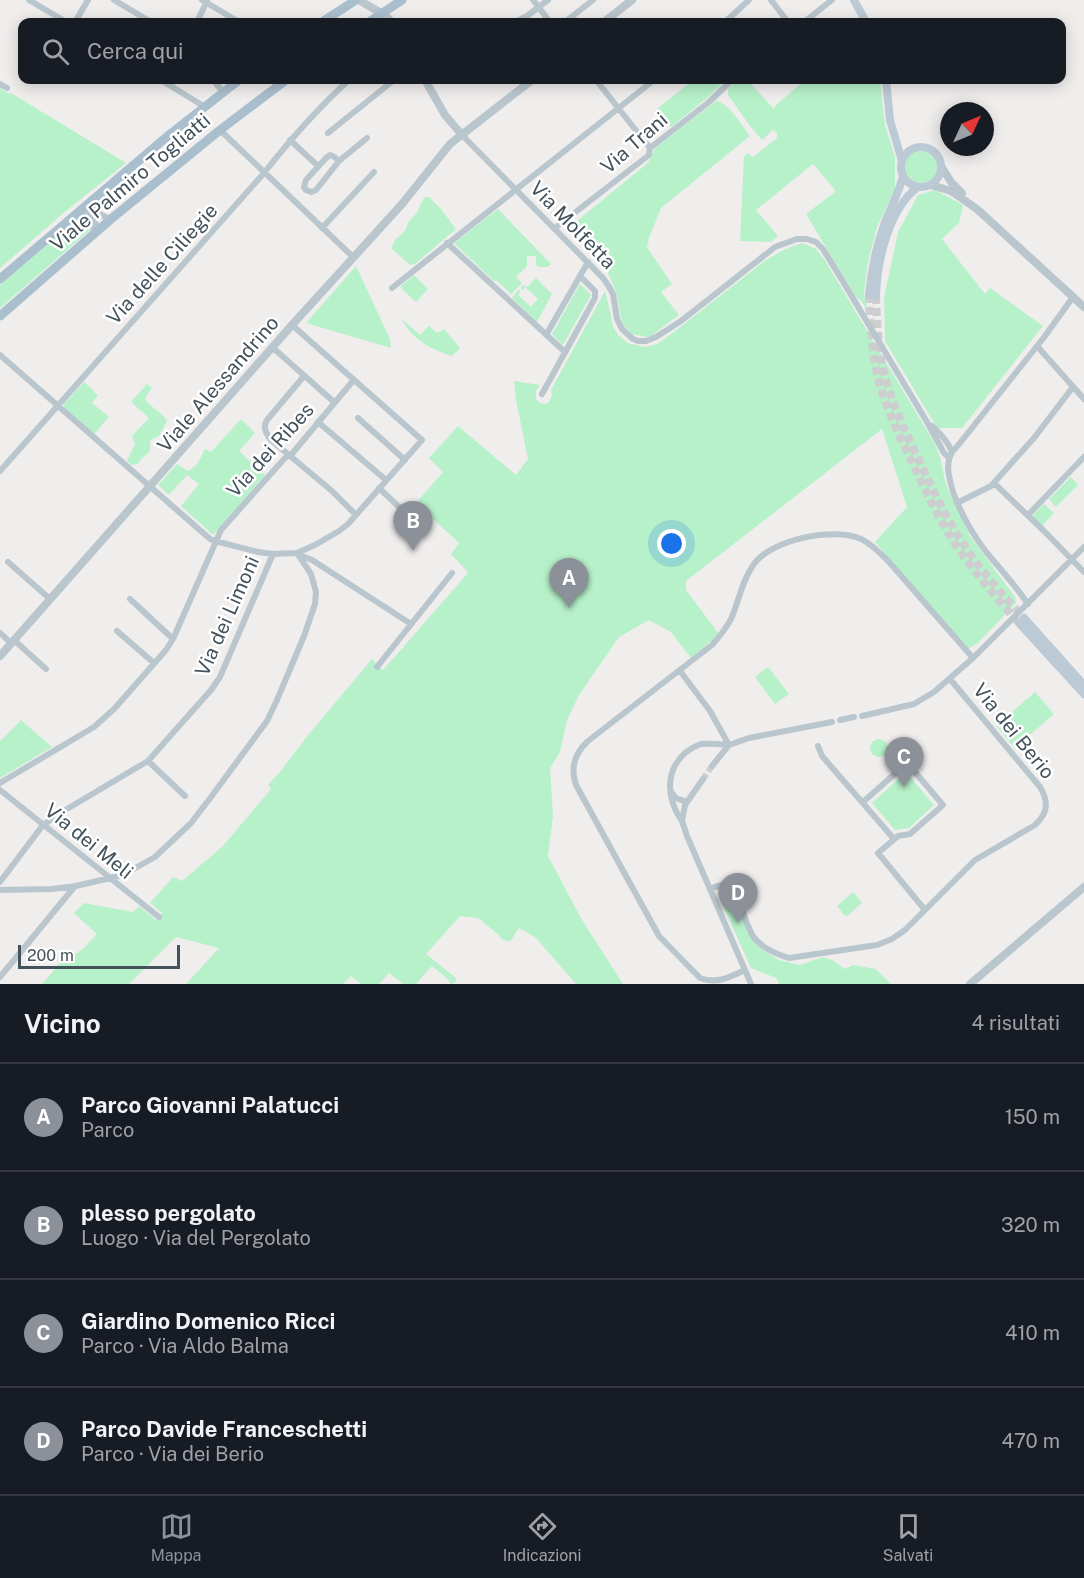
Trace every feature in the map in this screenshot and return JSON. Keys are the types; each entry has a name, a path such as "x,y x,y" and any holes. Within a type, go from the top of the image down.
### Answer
{"main road":[{"path":"329,18 358,0"},
{"path":"376,18 402,0"},
{"path":"854,0 864,18"},
{"name":"Viale Palmiro Togliatti","path":"0,279 202,105 221,89 231,84"},
{"name":"Viale Palmiro Togliatti","path":"0,316 111,219 281,84"},
{"path":"886,84 891,123 902,161 903,176 899,191 884,223 872,266 872,295 889,229 902,202 918,187 931,185 938,178 941,166 939,157 925,147 914,148 907,152 902,161"},
{"path":"891,123 903,142 914,148"},
{"path":"903,176 908,182 918,187"},
{"path":"1084,685 1021,621 1084,694"}],"street":[{"path":"29,0 59,18"},
{"path":"77,18 88,0"},
{"path":"114,0 144,18"},
{"path":"358,0 388,18"},
{"path":"533,0 547,18"},
{"path":"523,18 548,0"},
{"path":"571,18 593,0"},
{"path":"609,18 632,0"},
{"path":"729,18 749,0"},
{"path":"771,0 785,18"},
{"path":"809,18 832,0"},
{"path":"199,18 205,1 233,18"},
{"path":"0,84 7,88"},
{"path":"168,84 202,105"},
{"path":"217,84 221,89"},
{"name":"Via delle Ciliegie","path":"0,471 264,173 290,140 345,84"},
{"path":"328,134 388,84"},
{"name":"Via Molfetta","path":"426,84 445,115 462,135 609,285 613,294 617,319 622,329 633,339 644,341 654,339 681,321 778,245 802,238 814,241 821,246 927,422 941,440 944,453 950,454"},
{"name":"Viale Alessandrino","path":"0,656 272,347 410,195 450,144 527,84"},
{"path":"599,84 650,148"},
{"path":"392,288 649,84"},
{"name":"Via Trani","path":"555,228 649,155 650,148 710,102 728,84"},
{"path":"220,130 354,257"},
{"path":"339,161 329,156 304,184 305,189 309,192 315,189 339,161 367,138"},
{"path":"290,140 318,166"},
{"path":"941,166 954,185 977,209"},
{"path":"322,228 374,172"},
{"path":"931,185 951,191 977,209 1084,307"},
{"path":"96,196 96,210 111,219"},
{"path":"82,209 95,224 94,234"},
{"path":"447,243 565,352"},
{"path":"546,335 588,262"},
{"path":"542,393 596,296 593,289 580,276"},
{"path":"1028,604 980,542 966,520 949,477 950,454 1037,346 1073,297"},
{"path":"292,325 422,440 339,531 297,554"},
{"path":"1037,346 1084,399"},
{"path":"272,347 334,402"},
{"path":"0,355 199,530 215,541 258,552 297,554 312,560 411,624"},
{"path":"304,376 268,418 264,425 266,433 356,514"},
{"name":"Via dei Ribes","path":"0,783 99,724 166,650 221,530 281,463 291,455 352,382"},
{"path":"957,502 994,483 1034,438 1073,387"},
{"path":"358,418 405,459"},
{"path":"318,422 386,480"},
{"path":"1028,515 1084,457"},
{"path":"994,483 1084,572"},
{"path":"379,489 417,524"},
{"path":"745,970 717,983 708,982 700,978 659,936 574,779 575,762 579,750 712,645 726,628 747,575 760,556 772,547 789,542 829,534 841,534 860,539 877,549 973,658"},
{"path":"862,716 914,704 934,692 973,658 1084,547"},
{"name":"Via dei Limoni","path":"0,882 43,825 148,761 217,683 273,554"},
{"path":"0,890 41,890 76,886 123,874 155,857 185,829 267,721 304,636 316,601 316,589 313,578 297,554"},
{"path":"8,562 50,599"},
{"path":"377,667 452,573"},
{"path":"130,599 173,639"},
{"path":"117,631 154,663"},
{"path":"0,633 46,669"},
{"path":"680,671 710,711 729,745"},
{"name":"Via dei Berio","path":"710,889 726,884 731,886 752,936 777,954 789,958 885,943 905,930 975,861 1035,825 1045,813 1044,794 950,679"},
{"path":"750,984 682,821 676,812 670,792 671,773 675,764 688,750 701,744 729,745 750,738 854,717"},
{"path":"712,766 729,745"},
{"path":"892,745 943,805 910,834 898,836 878,853 925,910"},
{"path":"818,746 822,756 894,839"},
{"path":"148,761 185,796"},
{"path":"863,802 907,763"},
{"path":"682,821 687,802 703,779"},
{"name":"Via dei Meli","path":"0,790 159,917"},
{"path":"670,792 676,798 687,802"},
{"path":"0,977 76,886"},
{"path":"970,984 1084,887"}],"green space":[{"path":"688,84 722,84 671,127 657,109"},
{"path":"733,84 751,84 774,109 800,84 880,84 885,125 895,157 895,189 877,227 867,267 864,294 868,312 855,296 806,214 836,191 813,164 756,210 778,236 771,242 740,241 744,157 748,153 753,157 777,138 777,133 773,130 762,140 728,95 728,89"},
{"path":"0,88 126,163 0,268"},
{"path":"716,101 730,110 750,136 661,208 648,240 649,244 646,246 672,284 661,292 679,315 651,336 632,334 622,323 616,292 608,273 610,270 607,266 603,267 567,229 648,163 655,148"},
{"path":"921,151 932,156 937,167 932,178 921,183 910,178 905,167 910,156"},
{"path":"935,190 963,205 959,223 942,239 985,294 990,288 1043,326 962,428 937,428 885,341 884,298 898,232 918,195"},
{"path":"425,197 429,197 441,209 456,229 415,264 410,265 391,248 417,213"},
{"path":"498,209 551,264 547,267 539,267 536,265 536,256 527,256 527,266 516,277 522,283 511,294 454,243"},
{"path":"79,218 88,221 89,231 0,308 0,285"},
{"path":"802,243 816,249 824,259 935,444 946,485 970,536 1015,597 1016,603 978,643 967,648 875,542 907,507 882,429 686,581 686,590 719,634 691,658 671,632 649,620 619,637 579,695 567,720 560,752 550,768 553,816 548,856 582,920 623,984 576,984 535,937 519,928 510,942 501,939 478,918 460,916 426,954 456,978 456,982 451,984 432,966 416,984 403,984 389,973 379,984 361,984 351,976 343,984 186,984 219,948 176,937 129,984 42,984 60,963 82,950 97,934 74,913 84,903 133,912 139,906 156,920 162,913 150,903 173,877 182,881 223,846 271,789 268,785 372,659 383,670 468,573 451,554 459,543 416,503 443,472 429,458 458,426 516,475 528,459 514,381 540,385 536,391 536,400 542,404 548,403 552,395 551,390 605,291 613,327 618,335 628,343 645,347 657,344 670,335 766,260 785,249"},
{"path":"356,266 390,339 391,348 306,323"},
{"path":"414,275 428,289 416,302 400,287"},
{"path":"536,278 552,294 537,322 512,298 519,289 521,291 518,295 531,307 538,299 525,287 523,290 521,288 524,285 527,287"},
{"path":"580,284 591,295 563,345 552,334"},
{"path":"402,319 420,335 429,326 437,333 444,329 460,348 452,356 437,350 410,332"},
{"path":"84,382 98,395 92,403 109,417 94,434 64,407 64,404"},
{"path":"147,384 152,388 145,398 146,401 167,421 159,436 151,440 149,452 138,464 131,465 127,461 135,444 132,436 149,418 131,402"},
{"path":"241,419 255,433 239,451 265,475 212,534 181,506 199,484 187,475 169,495 158,485 177,464 188,471 192,469 205,449 211,452"},
{"path":"1071,477 1078,485 1056,507 1049,499"},
{"path":"1044,504 1054,513 1042,526 1032,516"},
{"path":"768,667 789,694 775,704 755,677"},
{"path":"1035,692 1054,714 1015,748 996,726"},
{"path":"21,720 52,747 0,778 0,741"},
{"path":"879,739 885,742 888,748 885,754 879,757 873,754 870,748 873,742"},
{"path":"906,772 934,805 909,828 895,830 872,803"},
{"path":"724,889 730,892 754,942 779,960 800,965 823,957 845,969 853,965 876,969 891,984 779,984 776,978 751,968 721,901 720,892"},
{"path":"853,892 862,903 846,917 837,906"}],"tunnel":[{"path":"869,295 872,339 879,382 900,437 930,500 955,544 985,585 1019,623"},
{"path":"876,296 883,368 893,403 908,436 956,533 984,572 1024,618"},
{"path":"703,779 712,766"}],"place":[{"name":"plesso pergolato","path":"413,551"},
{"name":"Parco Giovanni Palatucci","path":"569,608"},
{"name":"Giardino Domenico Ricci","path":"904,787"},
{"name":"Parco Davide Franceschetti","path":"738,923"}]}
